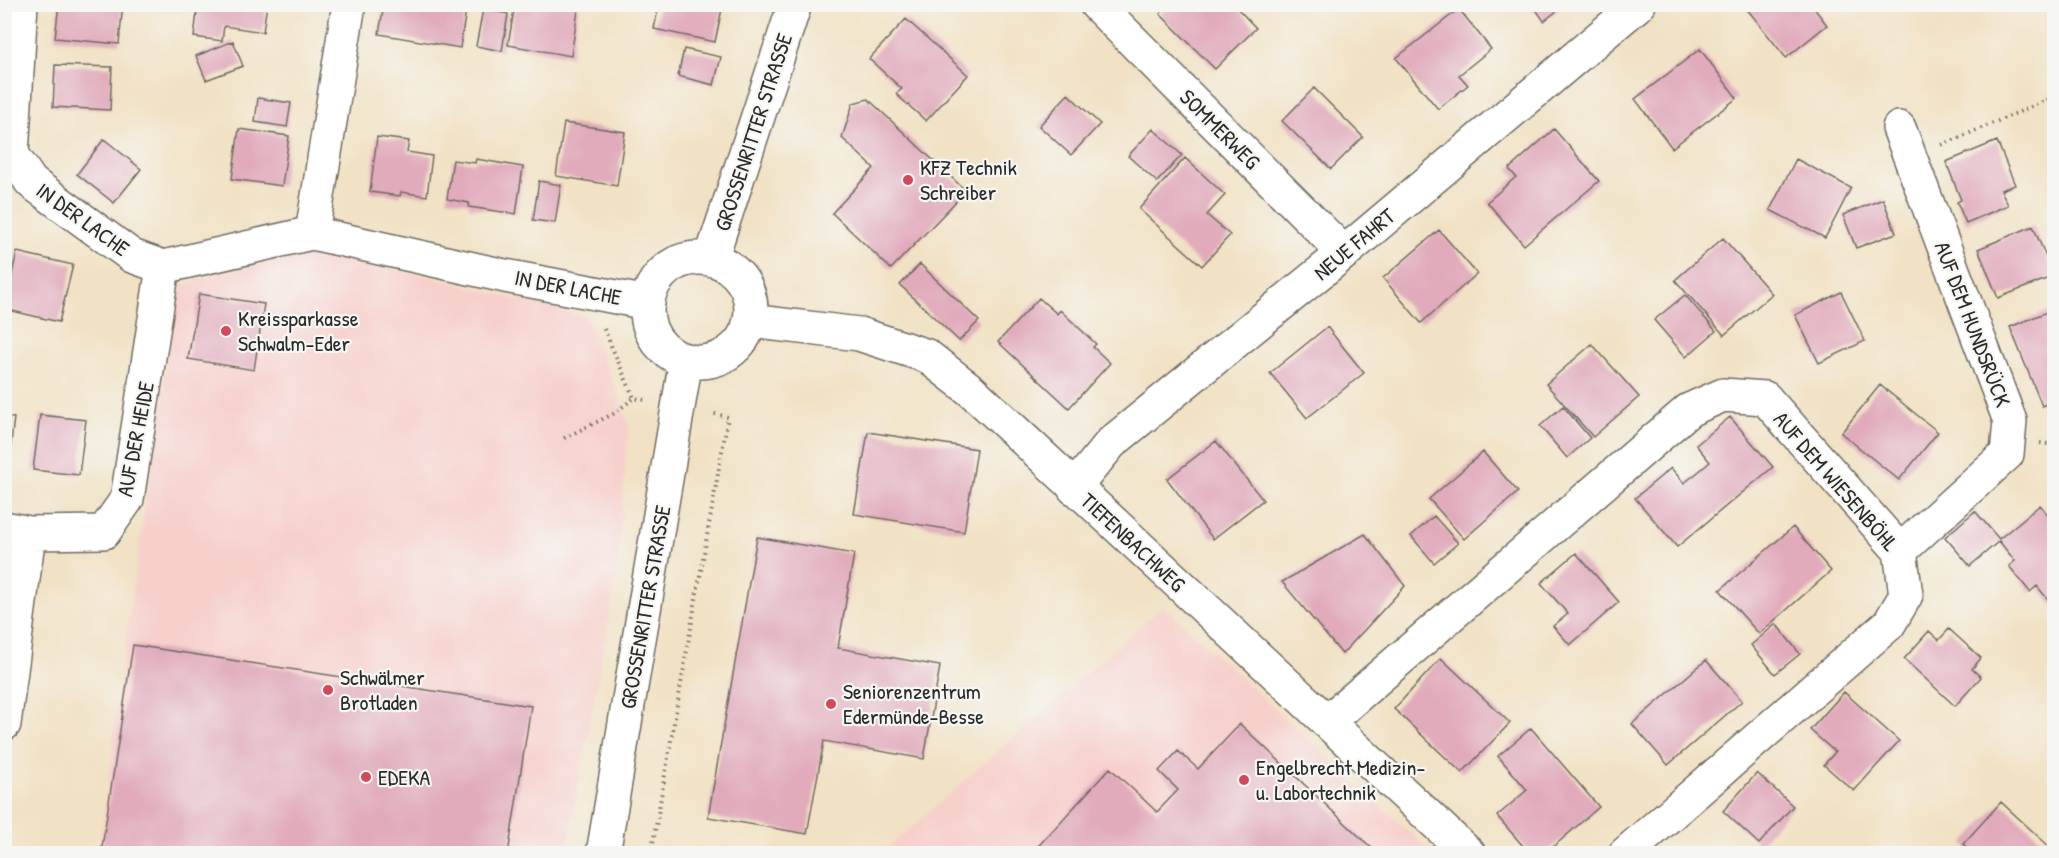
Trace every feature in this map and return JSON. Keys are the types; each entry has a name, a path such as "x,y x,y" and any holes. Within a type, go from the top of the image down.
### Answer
{"street":[{"name":"IN DER LACHE","path":"21,4 12,153 31,182 132,256 163,267 312,233 505,276 648,303"},
{"path":"312,233 349,4"},
{"name":"GROSSENRITTER STRASSE","path":"711,259 795,4"},
{"name":"SOMMERWEG","path":"1096,4 1344,253"},
{"name":"NEUE FAHRT","path":"1074,488 1111,443 1344,253 1639,4"},
{"name":"AUF DEM HUNDSRÜCK","path":"1899,128 2010,422 2007,454 1900,551"},
{"path":"711,259 722,263 740,278 751,304 750,321 738,345 721,358 698,362 686,360 674,356 656,338 647,315 648,303 655,283 671,267 688,260 711,259"},
{"name":"AUF DER HEIDE","path":"4,724 17,530 104,532 127,499 163,267"},
{"name":"TIEFENBACHWEG","path":"750,321 859,334 927,356 972,391 1469,854"},
{"name":"GROSSENRITTER STRASSE","path":"603,854 686,360"},
{"name":"AUF DEM WIESENBÖHL","path":"1327,722 1689,410 1723,394 1765,398 1900,551 1906,595 1889,624 1625,854"}],"path":[{"path":"2049,4 2055,19"},
{"path":"1911,159 2055,97"},
{"path":"604,294 599,315 616,361 634,398"},
{"path":"564,438 613,414 634,398 728,417 651,854"}],"shaded area":[{"path":"313,247 587,317 629,425 616,580 566,853 99,854 127,628 181,285"},
{"path":"1163,606 1432,853 881,854"}],"building":[{"path":"59,4 123,4 119,44 55,38"},
{"path":"198,4 267,4 263,32 224,26 222,41 194,37"},
{"path":"384,4 467,4 460,48 379,34"},
{"path":"515,4 579,4 571,56 508,45"},
{"path":"659,4 723,4 715,42 654,29"},
{"path":"1169,4 1238,4 1236,7 1256,28 1215,69 1160,14"},
{"path":"1532,4 1566,4 1544,21"},
{"path":"1743,4 1811,4 1827,25 1786,58"},
{"path":"483,9 508,14 502,51 476,46"},
{"path":"1459,9 1491,49 1459,75 1468,85 1438,109 1396,58"},
{"path":"906,19 968,75 926,121 896,94 902,89 869,59"},
{"path":"233,41 243,66 206,80 196,56"},
{"path":"684,49 721,57 714,85 678,76"},
{"path":"1700,49 1737,98 1672,148 1635,99"},
{"path":"55,65 112,67 110,110 53,107"},
{"path":"1314,88 1363,137 1331,169 1282,121"},
{"path":"1068,94 1100,124 1071,155 1039,126"},
{"path":"258,98 291,103 287,127 255,122"},
{"name":"KFZ Technik Schreiber","path":"868,99 966,191 891,269 832,213 874,168 842,138 853,103"},
{"path":"564,123 625,132 617,186 556,176"},
{"path":"239,129 289,136 282,186 232,179"},
{"path":"1153,129 1182,155 1157,182 1128,156"},
{"path":"1554,129 1599,181 1524,245 1487,202 1516,177 1509,169"},
{"path":"377,137 409,141 407,152 432,156 427,196 401,192 400,196 370,192"},
{"path":"104,139 141,169 114,203 77,174"},
{"path":"1997,141 2015,185 2001,190 2008,205 1966,223 1957,202 1961,200 1946,162"},
{"path":"1185,158 1225,195 1207,215 1230,235 1202,266 1139,209"},
{"path":"476,159 523,167 516,214 469,207 469,203 447,199 453,160 475,163"},
{"path":"1796,159 1851,188 1825,238 1770,210"},
{"path":"539,181 561,185 555,223 533,220"},
{"path":"1883,199 1896,233 1856,248 1843,215"},
{"path":"2033,226 2054,276 1998,298 1978,249"},
{"path":"1439,230 1477,274 1421,323 1383,278"},
{"path":"1723,238 1772,294 1724,335 1675,280"},
{"path":"17,252 73,265 59,322 4,309"},
{"path":"920,264 979,321 959,341 900,285"},
{"path":"1841,292 1865,341 1819,363 1795,315"},
{"name":"Kreissparkasse Schwalm-Eder","path":"199,294 264,304 254,370 188,359"},
{"path":"1685,295 1716,331 1686,357 1654,320"},
{"path":"1039,298 1057,314 1060,310 1096,344 1093,347 1110,363 1069,408 998,342"},
{"path":"2054,309 2054,400 2042,406 2010,327"},
{"path":"1327,327 1364,373 1307,418 1270,373"},
{"path":"1592,344 1639,397 1593,437 1546,384"},
{"path":"1880,385 1938,432 1899,480 1841,433"},
{"path":"1563,406 1590,438 1567,458 1540,426"},
{"path":"40,415 86,420 79,475 33,470"},
{"path":"4,417 14,418 7,476 4,475"},
{"path":"1730,417 1773,467 1677,547 1635,498 1671,468 1684,483 1710,462 1696,445"},
{"path":"868,432 977,449 964,532 854,514"},
{"path":"1216,441 1263,500 1213,539 1167,479"},
{"path":"1483,452 1518,492 1464,539 1429,499"},
{"path":"2040,505 2054,523 2054,607 2037,586 2030,592 2009,566 2015,561 1999,541 1970,566 1945,537 1975,511 1999,539"},
{"path":"1434,516 1458,543 1434,563 1411,536"},
{"path":"1793,527 1831,571 1759,634 1720,590"},
{"path":"1365,534 1405,586 1342,654 1282,582"},
{"name":"Seniorenzentrum Edermünde-Besse","path":"757,537 854,554 838,648 940,666 924,759 824,741 807,834 708,817"},
{"path":"1576,553 1619,602 1570,645 1553,626 1568,614 1541,583"},
{"path":"1776,624 1800,654 1775,674 1751,645"},
{"path":"1949,629 1981,658 1972,669 1981,677 1955,706 1904,659 1929,631 1939,640"},
{"path":"133,645 531,706 508,854 101,854"},
{"path":"1441,658 1510,723 1462,773 1394,709"},
{"path":"1706,660 1742,701 1668,765 1632,724"},
{"path":"1844,692 1899,741 1854,791 1824,765 1835,752 1810,730"},
{"name":"Engelbrecht Medizin- u. Labortechnik","path":"1240,724 1378,854 1031,854 1110,768 1157,812 1178,790 1159,771 1178,751 1198,769"},
{"path":"1531,728 1599,807 1545,854 1530,854 1497,816 1527,790 1498,756"},
{"path":"1757,773 1793,806 1759,844 1723,811"},
{"path":"2001,802 2054,851 2054,854 1973,854 1963,844"}],"place":[{"name":"KFZ Technik Schreiber","path":"908,180"},
{"name":"Kreissparkasse Schwalm-Eder","path":"226,331"},
{"name":"Schwälmer Brotladen","path":"328,690"},
{"name":"Seniorenzentrum Edermünde-Besse","path":"831,704"},
{"name":"EDEKA","path":"366,777"},
{"name":"Engelbrecht Medizin- u. Labortechnik","path":"1244,780"}]}
